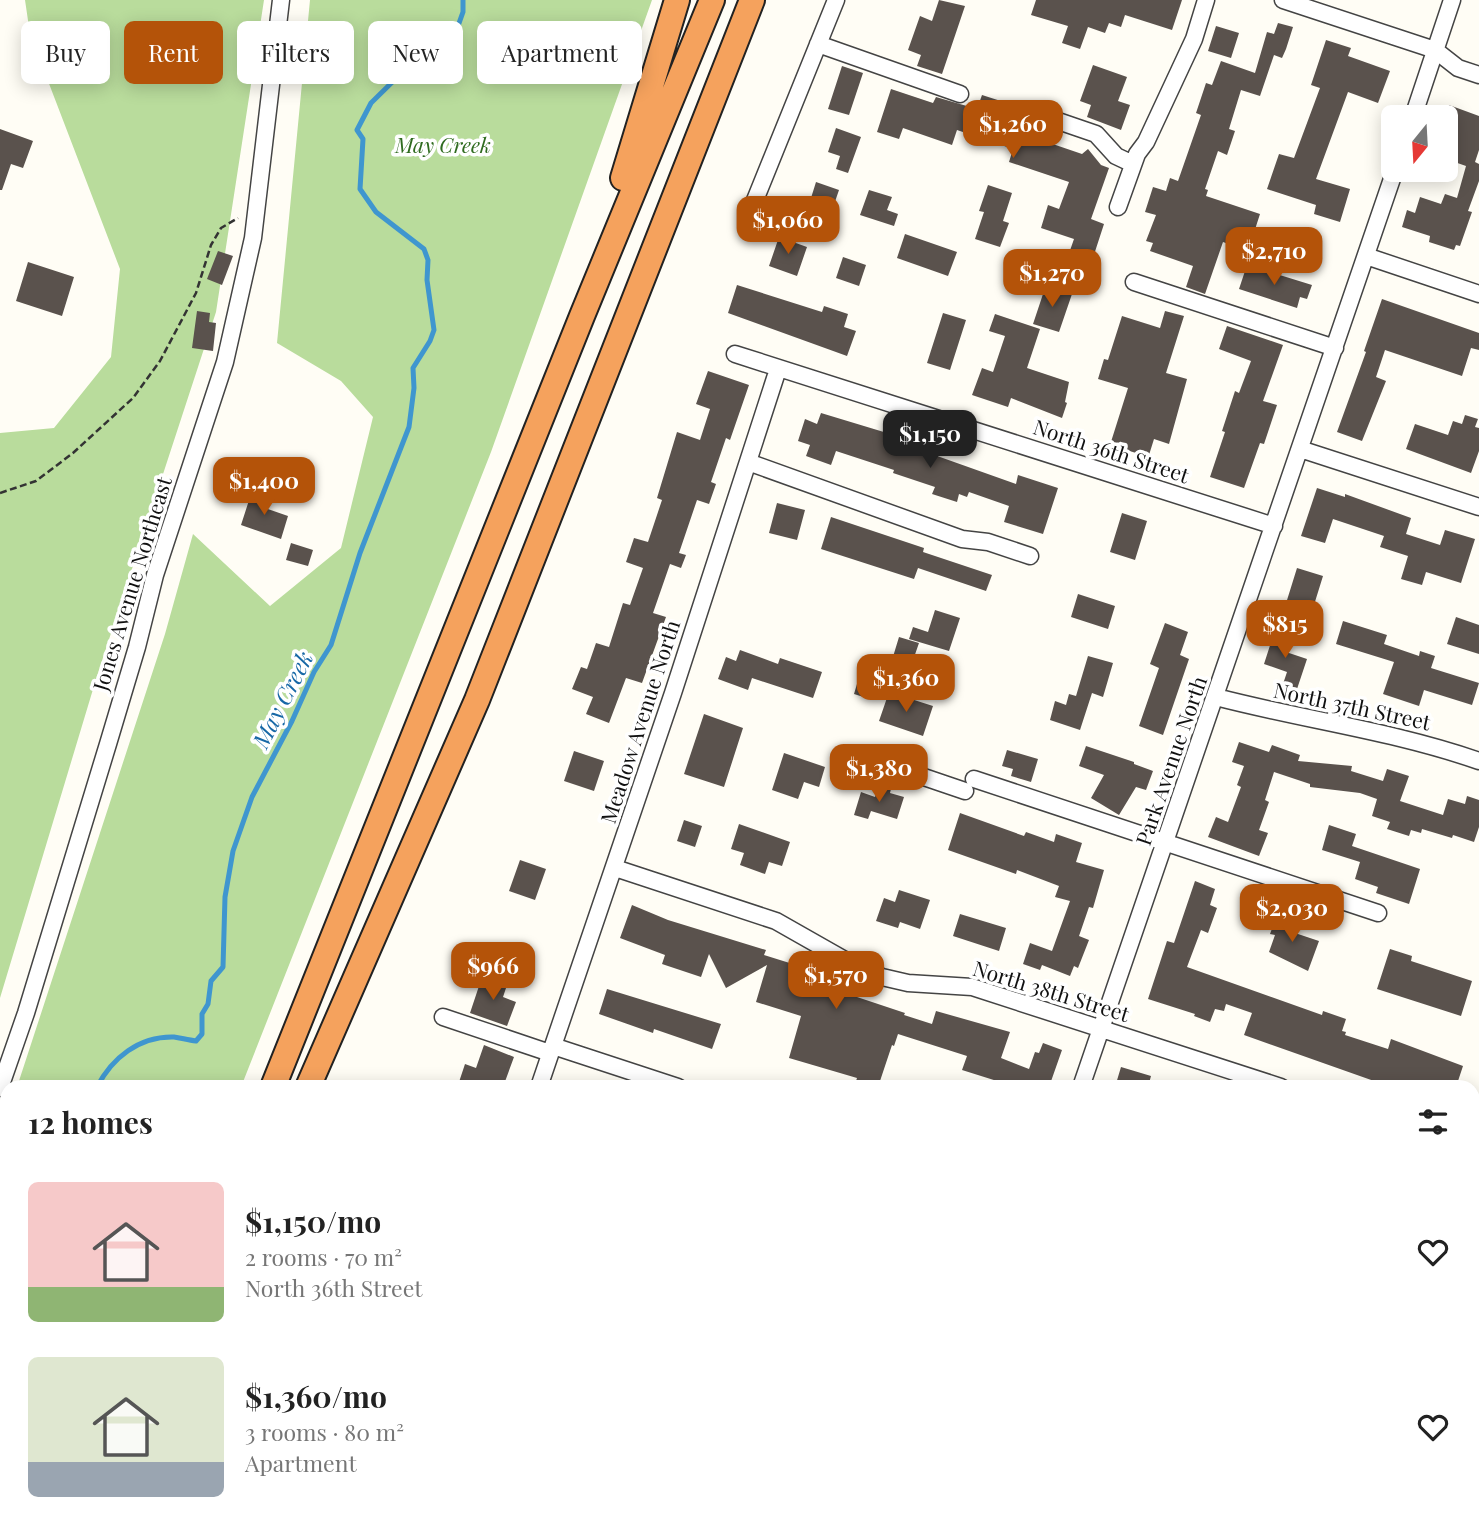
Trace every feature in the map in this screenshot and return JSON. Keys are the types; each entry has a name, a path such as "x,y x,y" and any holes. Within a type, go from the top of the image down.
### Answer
{"highway":[{"path":"582,316 677,0"},
{"path":"276,1080 582,316 712,0"},
{"path":"311,1080 477,700 752,0"},
{"path":"320,1080 339,1015"}],"street":[{"name":"Jones Avenue Northeast","path":"3,1080 26,1013 92,795 155,575 225,362 242,293 256,208 281,0"},
{"path":"749,215 836,0"},
{"path":"1118,208 1137,154 1146,142 1194,39 1206,0"},
{"path":"1283,0 1435,50 1458,68 1479,75"},
{"path":"1417,105 1452,0"},
{"path":"818,44 960,94"},
{"path":"1026,110 1096,134 1116,156 1133,164"},
{"name":"Park Avenue North","path":"1083,1080 1391,182"},
{"path":"1366,256 1479,294"},
{"path":"1134,282 1335,348"},
{"name":"North 36th Street","path":"735,354 1274,526"},
{"name":"Meadow Avenue North","path":"541,1080 615,867 778,369"},
{"path":"1300,449 1479,507"},
{"path":"748,462 962,539 988,542 1030,556"},
{"name":"North 37th Street","path":"1216,697 1314,721 1382,732 1479,761"},
{"path":"915,774 969,785 1166,844 1378,913"},
{"name":"North 38th Street","path":"615,867 776,921 840,957 882,976 908,983 972,987 1260,1080"},
{"path":"443,1017 655,1080"}],"path":[{"path":"0,493 36,481 73,453 133,398 160,360 191,303 211,244 221,228 256,208"}],"green space":[{"path":"25,0 264,0 261,21 237,21 237,84 251,84 216,312 97,676 0,998 0,433 54,428 111,357 120,269 49,84 110,84 110,21 28,21"},
{"name":"May Creek","path":"310,0 652,0 642,28 642,21 477,21 477,84 622,84 491,452 244,1080 19,1080 165,634 193,534 270,606 341,548 373,417 341,381 277,343 302,84 354,84 354,21 308,21"}],"building":[{"path":"939,0 965,6 942,74 917,66 921,55 908,50 920,16 932,21"},
{"path":"1036,0 1182,0 1172,30 1125,15 1121,27 1109,23 1105,33 1088,27 1080,49 1062,43 1068,26 1031,15"},
{"path":"1278,23 1293,27 1286,49 1282,58 1274,55 1260,96 1241,90 1229,129 1235,131 1227,155 1218,151 1205,189 1208,190 1206,196 1260,214 1248,251 1223,242 1205,294 1186,287 1193,266 1150,251 1153,243 1146,241 1156,215 1145,212 1153,187 1166,191 1170,178 1178,181 1201,115 1196,113 1206,83 1212,85 1221,61 1255,73 1267,32 1274,34"},
{"path":"1216,26 1239,33 1231,58 1208,51"},
{"path":"1326,40 1351,48 1348,56 1390,71 1378,103 1348,92 1316,179 1350,189 1340,222 1314,214 1316,205 1267,189 1279,154 1294,158 1320,88 1311,85"},
{"path":"1093,65 1127,77 1118,101 1130,105 1121,130 1087,117 1091,105 1080,101"},
{"path":"842,66 863,73 849,115 828,109"},
{"path":"891,89 933,103 936,97 977,109 982,95 1007,103 1000,126 1082,154 1088,149 1101,165 1109,168 1091,219 1104,224 1089,270 1066,262 1074,239 1041,228 1048,205 1059,209 1069,182 1009,162 1013,149 957,130 952,145 903,128 899,139 877,132"},
{"path":"1458,108 1479,116 1479,150 1475,162 1479,164 1479,181 1468,211 1472,212 1460,246 1456,245 1454,250 1429,242 1430,236 1402,227 1407,210 1415,213 1420,197 1441,204 1445,194 1457,198 1466,166 1458,163"},
{"path":"836,128 861,137 848,173 836,169 840,156 828,152"},
{"path":"0,129 33,141 23,168 11,164 2,190 0,190"},
{"path":"816,182 839,190 828,222 806,214"},
{"path":"988,185 1012,193 1003,221 1009,223 1000,247 975,239 984,212 979,211"},
{"path":"869,190 892,197 887,210 898,214 894,226 860,215"},
{"path":"905,234 957,252 948,276 897,258"},
{"path":"779,237 807,247 797,276 769,266"},
{"path":"218,251 233,256 222,285 207,279"},
{"path":"843,257 866,265 859,286 836,278"},
{"path":"28,262 74,277 62,316 16,301"},
{"path":"1247,265 1312,285 1307,299 1300,297 1297,308 1239,289"},
{"path":"737,285 822,312 824,306 848,314 844,327 856,331 847,356 728,313"},
{"path":"1046,285 1072,294 1059,332 1033,324"},
{"path":"1382,299 1479,333 1479,350 1471,348 1462,376 1385,350 1376,377 1386,381 1362,441 1337,432"},
{"path":"197,311 210,313 209,322 216,323 213,351 192,348"},
{"path":"1165,311 1184,316 1166,373 1187,379 1169,444 1154,439 1149,455 1137,451 1136,453 1110,445 1128,388 1098,379 1104,359 1108,360 1122,316 1160,328"},
{"path":"943,313 966,320 950,370 927,363"},
{"path":"995,314 1040,329 1027,368 1069,382 1062,418 1011,398 1008,407 972,395 982,368 993,372 1005,336 989,331"},
{"path":"1227,326 1283,345 1263,401 1277,405 1264,444 1260,443 1244,488 1210,477 1235,391 1239,393 1251,361 1219,349"},
{"path":"708,371 749,385 730,440 726,438 711,482 716,484 709,504 697,500 679,553 686,555 681,568 670,564 653,613 666,617 642,683 626,678 609,723 586,714 593,697 572,689 581,667 587,669 596,643 609,647 623,603 630,605 643,568 626,562 634,538 648,542 662,500 657,498 677,432 700,440 710,409 696,404"},
{"path":"821,413 897,436 895,441 1016,484 1018,475 1058,488 1043,534 1004,522 1009,506 969,492 967,497 959,494 957,502 932,494 935,487 836,451 831,465 806,456 810,445 798,441 805,419 817,424"},
{"path":"1465,415 1478,419 1475,427 1479,428 1479,451 1471,473 1406,449 1415,424 1448,435 1453,421 1462,424"},
{"path":"1317,488 1345,497 1345,494 1411,518 1406,534 1440,545 1445,530 1475,539 1461,583 1426,572 1422,585 1401,579 1408,556 1380,547 1384,536 1333,519 1325,543 1301,536"},
{"path":"252,491 266,496 262,507 288,516 281,539 241,525"},
{"path":"777,503 805,510 797,540 769,533"},
{"path":"1122,513 1147,521 1135,560 1110,552"},
{"path":"831,517 924,548 923,552 992,575 986,591 918,568 914,579 821,549"},
{"path":"291,543 313,550 308,566 286,560"},
{"path":"1297,568 1323,576 1309,621 1283,613"},
{"path":"1078,594 1115,606 1108,629 1071,617"},
{"path":"935,610 960,618 949,651 909,639 913,627 928,632"},
{"path":"1456,617 1479,625 1479,654 1447,644"},
{"path":"1343,621 1387,635 1384,644 1419,656 1420,651 1435,656 1431,668 1479,683 1472,705 1424,690 1419,706 1383,694 1394,662 1336,644"},
{"path":"1165,623 1188,632 1180,655 1189,659 1163,735 1139,726 1159,668 1150,664"},
{"path":"1275,630 1288,635 1283,651 1307,659 1297,689 1283,684 1287,672 1264,664"},
{"path":"899,637 919,643 911,666 892,660"},
{"path":"740,650 778,664 780,658 822,672 813,698 752,678 748,690 718,679 726,657 736,661"},
{"path":"1088,656 1113,663 1103,697 1092,693 1080,730 1050,720 1055,701 1066,705 1069,694 1076,696"},
{"path":"862,667 881,674 873,700 854,694"},
{"path":"889,692 933,706 923,736 879,721"},
{"path":"704,714 743,728 724,787 684,774"},
{"path":"1239,742 1269,752 1272,745 1300,755 1298,761 1352,766 1351,771 1383,781 1387,769 1409,776 1400,801 1443,815 1448,799 1465,804 1467,796 1479,800 1479,827 1474,842 1422,829 1421,833 1411,830 1409,836 1387,829 1390,822 1372,816 1377,799 1360,793 1310,787 1310,784 1274,772 1265,800 1269,802 1259,830 1268,833 1259,856 1208,837 1216,817 1228,822 1241,787 1237,785 1244,766 1232,762"},
{"path":"1086,746 1153,771 1146,790 1136,787 1119,815 1091,798 1104,775 1079,766"},
{"path":"1007,750 1038,759 1031,782 1011,776 1013,769 1002,766"},
{"path":"574,751 604,761 594,791 564,781"},
{"path":"784,753 825,767 819,787 804,782 798,799 772,790"},
{"path":"879,785 891,789 890,793 904,797 897,819 871,811 868,819 854,815 861,792 875,797"},
{"path":"960,813 1024,836 1026,832 1054,842 1056,834 1082,843 1076,862 1104,870 1093,908 1089,907 1079,936 1089,940 1078,968 1074,966 1070,976 1042,965 1040,970 1023,964 1030,943 1052,951 1070,901 1055,897 1059,886 1017,870 1016,874 948,850"},
{"path":"684,820 702,826 695,847 677,841"},
{"path":"739,824 790,842 782,866 769,862 765,874 740,865 744,853 731,849"},
{"path":"1329,825 1356,834 1352,846 1420,869 1409,904 1376,893 1378,887 1355,879 1360,862 1322,850"},
{"path":"520,860 546,869 535,900 509,891"},
{"path":"1195,881 1215,889 1210,905 1217,908 1208,933 1201,930 1187,967 1322,1015 1323,1011 1346,1019 1342,1031 1346,1032 1345,1035 1388,1049 1391,1039 1463,1066 1458,1080 1371,1080 1244,1035 1252,1013 1226,1004 1224,1011 1215,1009 1210,1022 1194,1016 1195,1014 1148,999 1167,941 1174,943"},
{"path":"899,890 930,900 920,929 900,922 898,928 876,921 884,898 895,902"},
{"path":"632,905 668,920 766,950 764,955 796,965 794,971 859,993 857,997 905,1013 904,1015 932,1024 936,1011 1010,1032 1001,1058 1029,1069 1035,1052 1039,1053 1043,1043 1062,1050 1051,1080 994,1080 962,1070 967,1056 898,1034 880,1080 856,1080 857,1078 789,1058 801,1016 756,1002 767,965 726,988 709,954 701,977 662,964 665,955 620,938"},
{"path":"960,914 1006,928 999,951 953,936"},
{"path":"1277,915 1296,922 1292,932 1319,941 1308,971 1269,952 1275,935 1270,934"},
{"path":"1390,949 1412,956 1411,961 1472,981 1461,1016 1377,989"},
{"path":"482,977 507,985 503,997 516,1002 507,1026 470,1013"},
{"path":"607,989 721,1024 712,1049 654,1029 653,1033 599,1014"},
{"path":"484,1045 514,1057 506,1080 460,1080 465,1064 476,1068"},
{"path":"1121,1067 1151,1076 1150,1080 1117,1080"}],"waterway":[{"name":"May Creek","path":"101,1080 119,1058 138,1045 149,1040 174,1037 196,1041 202,1034 202,1014 208,1004 211,981 223,967 225,897 233,851 252,797 314,672 331,645 360,553 409,427 414,388 413,368 434,330 427,280 428,260 424,249 376,212 360,189 363,139 357,130 371,103 430,45 448,36 458,26 463,12 463,0"}]}
